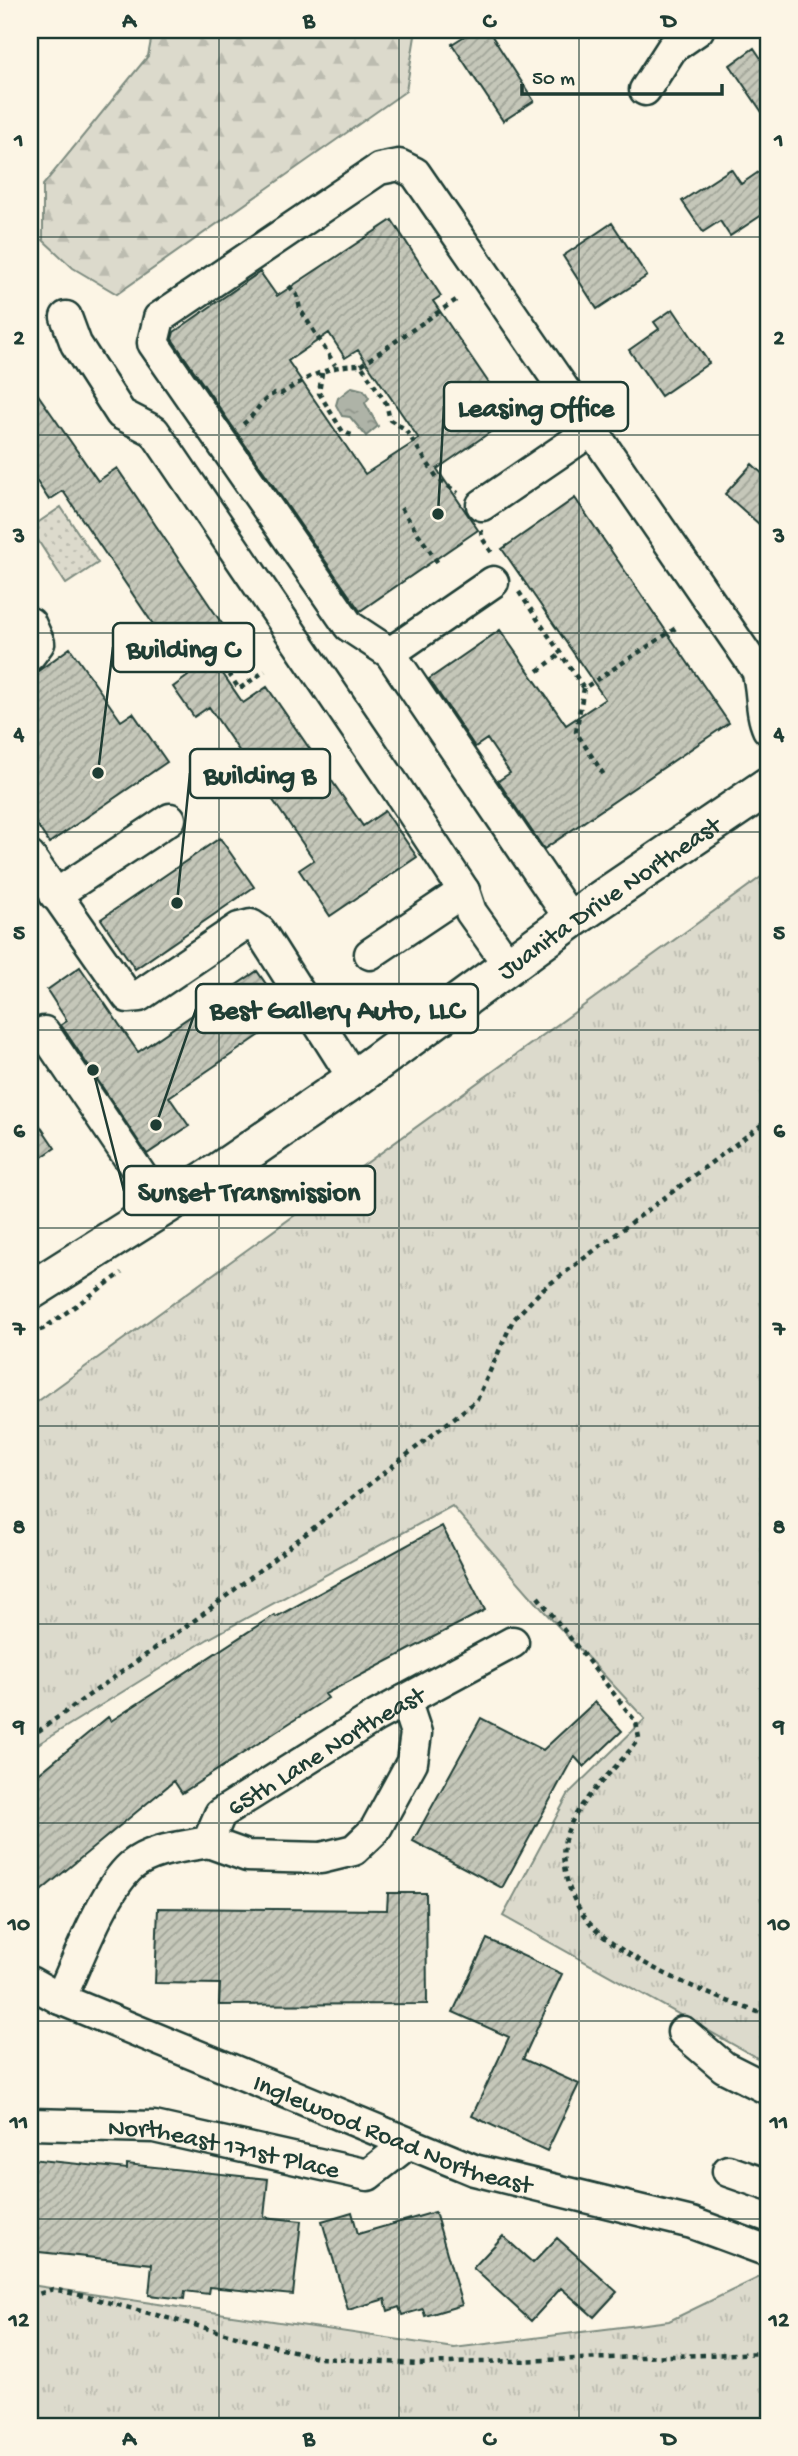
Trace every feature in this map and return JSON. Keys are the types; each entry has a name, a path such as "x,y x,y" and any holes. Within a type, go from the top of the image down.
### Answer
{"main road":[{"name":"Juanita Drive Northeast","path":"30,1291 167,1205 354,1079 571,920 768,786"}],"street":[{"path":"645,90 671,48 698,30"},
{"path":"571,920 390,653 349,626 153,343 159,318 379,169 399,165 415,173 757,670 763,691 764,720 768,729"},
{"path":"66,317 76,344 121,414 154,431 464,891 471,912 510,967"},
{"path":"472,507 592,430"},
{"path":"390,653 500,574"},
{"path":"30,623 39,643 30,655"},
{"path":"55,895 170,819"},
{"path":"30,857 128,997 139,996 239,928 251,925 260,931 354,1079"},
{"path":"370,954 464,891"},
{"path":"44,1032 146,1183 167,1205"},
{"name":"65th Lane Northeast","path":"60,1998 113,1889 132,1866 155,1853 208,1842 220,1814 405,1700 513,1642"},
{"path":"208,1842 247,1856 321,1858 354,1850 375,1830 412,1762 416,1733 405,1700"},
{"name":"Inglewood Road Northeast","path":"30,1982 60,1998 406,2145 474,2170 692,2223 768,2251"},
{"path":"683,2032 723,2067 768,2089"},
{"name":"Northeast 171st Place","path":"30,2124 154,2127 368,2175 406,2145"},
{"path":"728,2171 768,2185"}],"path":[{"path":"289,286 297,295 300,309 335,365"},
{"path":"220,440 251,418 259,402 275,393 281,394 312,374 323,373 335,365 361,365 456,300"},
{"path":"361,365 386,403 390,420 405,429 438,479 454,489 472,507 482,538 500,574 584,688 576,732 604,775"},
{"path":"323,373 319,393 343,432 352,435"},
{"path":"401,508 440,566"},
{"path":"584,688 676,628"},
{"path":"243,640 218,657 239,688 265,671"},
{"path":"538,671 561,654"},
{"path":"30,1737 76,1707 212,1607 477,1400 513,1320 543,1289 768,1120"},
{"path":"30,1333 43,1329 124,1272"},
{"path":"538,1597 636,1722 639,1738 626,1757 584,1801 566,1837 564,1860 574,1902 593,1928 628,1951 697,1990 768,2015"},
{"path":"30,2297 53,2289 84,2295 320,2358 418,2364 768,2353"}],"green space":[{"path":"153,30 416,30 406,91 117,294 73,268 43,240 43,185 148,56"},
{"path":"61,507 98,563 66,584 30,528"},
{"path":"768,872 768,2064 503,1916 569,1793 645,1719 542,1609 452,1506 208,1639 30,1749 30,1407"},
{"path":"768,2273 768,2426 30,2426 30,2285 454,2348 669,2321"}],"water":[{"path":"352,387 364,390 369,398 365,403 378,426 366,436 350,417 342,416 336,405 338,398"}],"building":[{"path":"474,30 488,30 534,101 503,121 452,44"},
{"path":"754,48 768,69 768,121 730,65"},
{"path":"731,169 741,184 760,171 768,182 768,211 730,236 720,221 703,232 682,201"},
{"path":"392,220 441,296 433,301 512,417 437,469 478,530 360,611 172,339 174,332 260,272 277,296","holes":["329,333 345,358 358,350 419,439 365,474 288,361"]},
{"path":"612,223 647,276 597,309 563,256"},
{"path":"673,309 709,363 661,396 629,350 659,329 654,322"},
{"path":"30,383 98,481 117,468 231,637 208,652 243,703 267,687 363,826 385,811 417,857 330,916 299,870 314,860 209,707 194,717 173,687 188,676 63,491 49,500 30,471"},
{"path":"752,464 768,479 768,532 725,494"},
{"path":"575,498 729,723 544,849 498,781 510,773 487,739 475,747 429,679 500,630 566,725 605,699 502,549"},
{"path":"70,648 121,721 133,713 167,762 49,843 30,814 30,677"},
{"path":"220,838 254,887 135,969 101,919"},
{"path":"80,967 138,1052 257,971 288,1016 169,1097 189,1126 147,1154 61,1025 67,1021 47,990"},
{"path":"30,1111 55,1148 30,1165"},
{"path":"442,1526 485,1610 325,1694 328,1698 182,1793 174,1781 30,1900 30,1781 108,1717 111,1721 274,1615 276,1617"},
{"path":"595,1702 622,1731 584,1767 574,1756 502,1888 413,1841 481,1718 543,1750"},
{"path":"388,1893 426,1893 427,2004 219,2005 220,1984 155,1983 158,1908 387,1910"},
{"path":"487,1939 562,1974 523,2059 579,2084 547,2151 472,2116 509,2037 453,2012"},
{"path":"30,2159 127,2169 127,2164 268,2179 264,2217 301,2221 293,2295 209,2287 208,2294 185,2291 184,2299 149,2295 152,2264 30,2251"},
{"path":"352,2212 358,2234 435,2212 462,2305 425,2316 423,2309 402,2315 399,2307 388,2311 385,2299 348,2310 322,2221"},
{"path":"503,2236 533,2263 557,2238 617,2292 594,2317 561,2288 531,2321 473,2268"}],"place":[{"name":"Leasing Office","path":"438,514"},
{"name":"Building C","path":"98,773"},
{"name":"Building B","path":"177,903"},
{"name":"Sunset Transmission","path":"93,1070"},
{"name":"Best Gallery Auto, LLC","path":"156,1125"}]}
